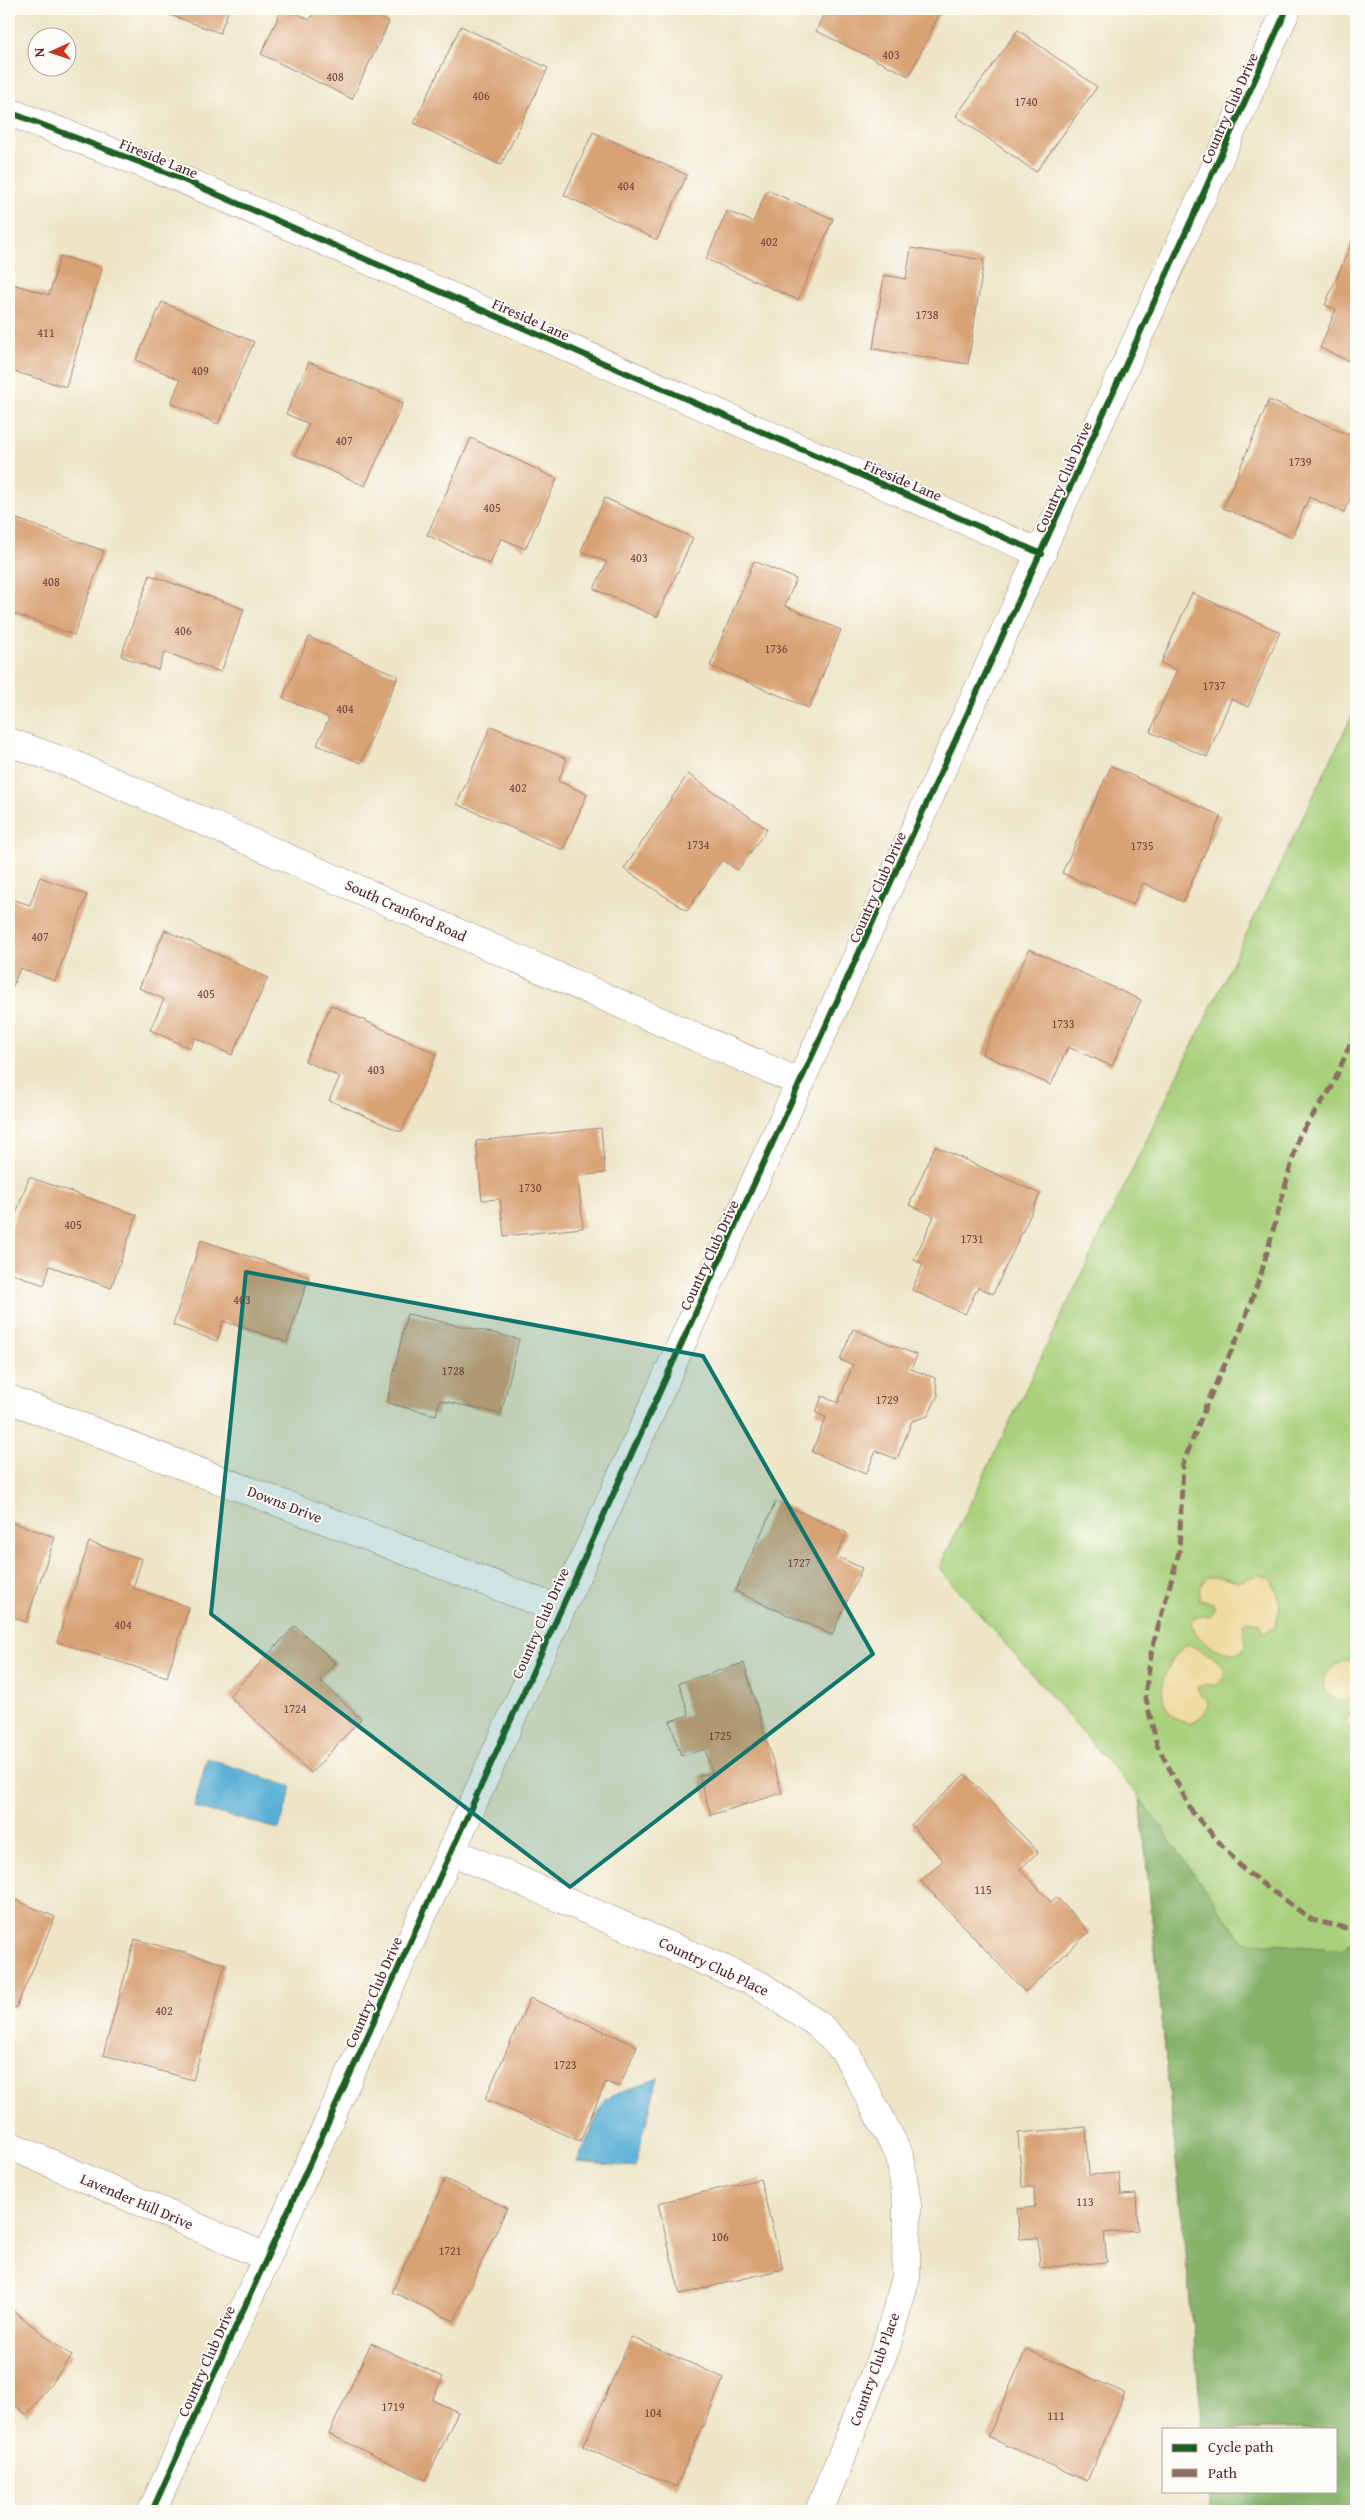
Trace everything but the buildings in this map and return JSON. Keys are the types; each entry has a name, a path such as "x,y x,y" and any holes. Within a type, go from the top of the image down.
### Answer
{"street":[{"name":"Country Club Drive","path":"152,2511 266,2256 1042,554 1287,9"},
{"name":"Fireside Lane","path":"9,112 170,174 1042,554"},
{"name":"South Cranford Road","path":"9,742 77,766 801,1083"},
{"name":"Downs Drive","path":"9,1399 560,1610"},
{"name":"Country Club Place","path":"451,1851 760,1985 818,2025 846,2053 900,2156 907,2205 906,2277 886,2347 819,2511"},
{"name":"Lavender Hill Drive","path":"9,2145 266,2256"}],"highlighted area":[{"path":"246,1272 703,1356 873,1654 570,1887 211,1614"}],"green space":[{"path":"1356,708 1356,2511 1211,2511 1209,2492 1338,2492 1338,2428 1203,2428 1140,1798 939,1568"},
{"path":"1140,1798 1242,1941 1343,1950 1356,1937 1356,2511 1211,2511 1209,2492 1338,2492 1338,2428 1203,2428"}],"sand":[{"path":"1258,1575 1268,1577 1278,1595 1279,1607 1274,1628 1263,1632 1259,1623 1249,1621 1243,1623 1246,1646 1240,1653 1224,1652 1202,1640 1194,1628 1192,1620 1200,1616 1210,1616 1215,1610 1213,1603 1199,1600 1200,1586 1207,1577 1220,1577 1238,1582"},
{"path":"1188,1644 1217,1659 1225,1669 1223,1679 1215,1686 1207,1684 1197,1687 1201,1696 1208,1700 1208,1705 1203,1715 1190,1724 1177,1719 1168,1710 1164,1700 1163,1688 1165,1675 1170,1663"},
{"path":"1347,1661 1356,1664 1356,1733 1352,1733 1347,1725 1347,1719 1354,1711 1352,1701 1338,1700 1329,1695 1323,1685 1324,1678 1332,1668 1339,1663"}],"water":[{"path":"207,1758 292,1787 279,1829 194,1807"},
{"path":"658,2077 635,2167 577,2162 605,2099"}],"marked path":[{"path":"1356,1030 1332,1087 1299,1136 1261,1274 1240,1332 1207,1403 1183,1464 1179,1552 1152,1649 1145,1695 1157,1745 1193,1813 1244,1870 1312,1920 1356,1929"}],"cycle path":[{"path":"152,2511 1287,9"},
{"path":"9,112 170,174 1042,554"}]}
